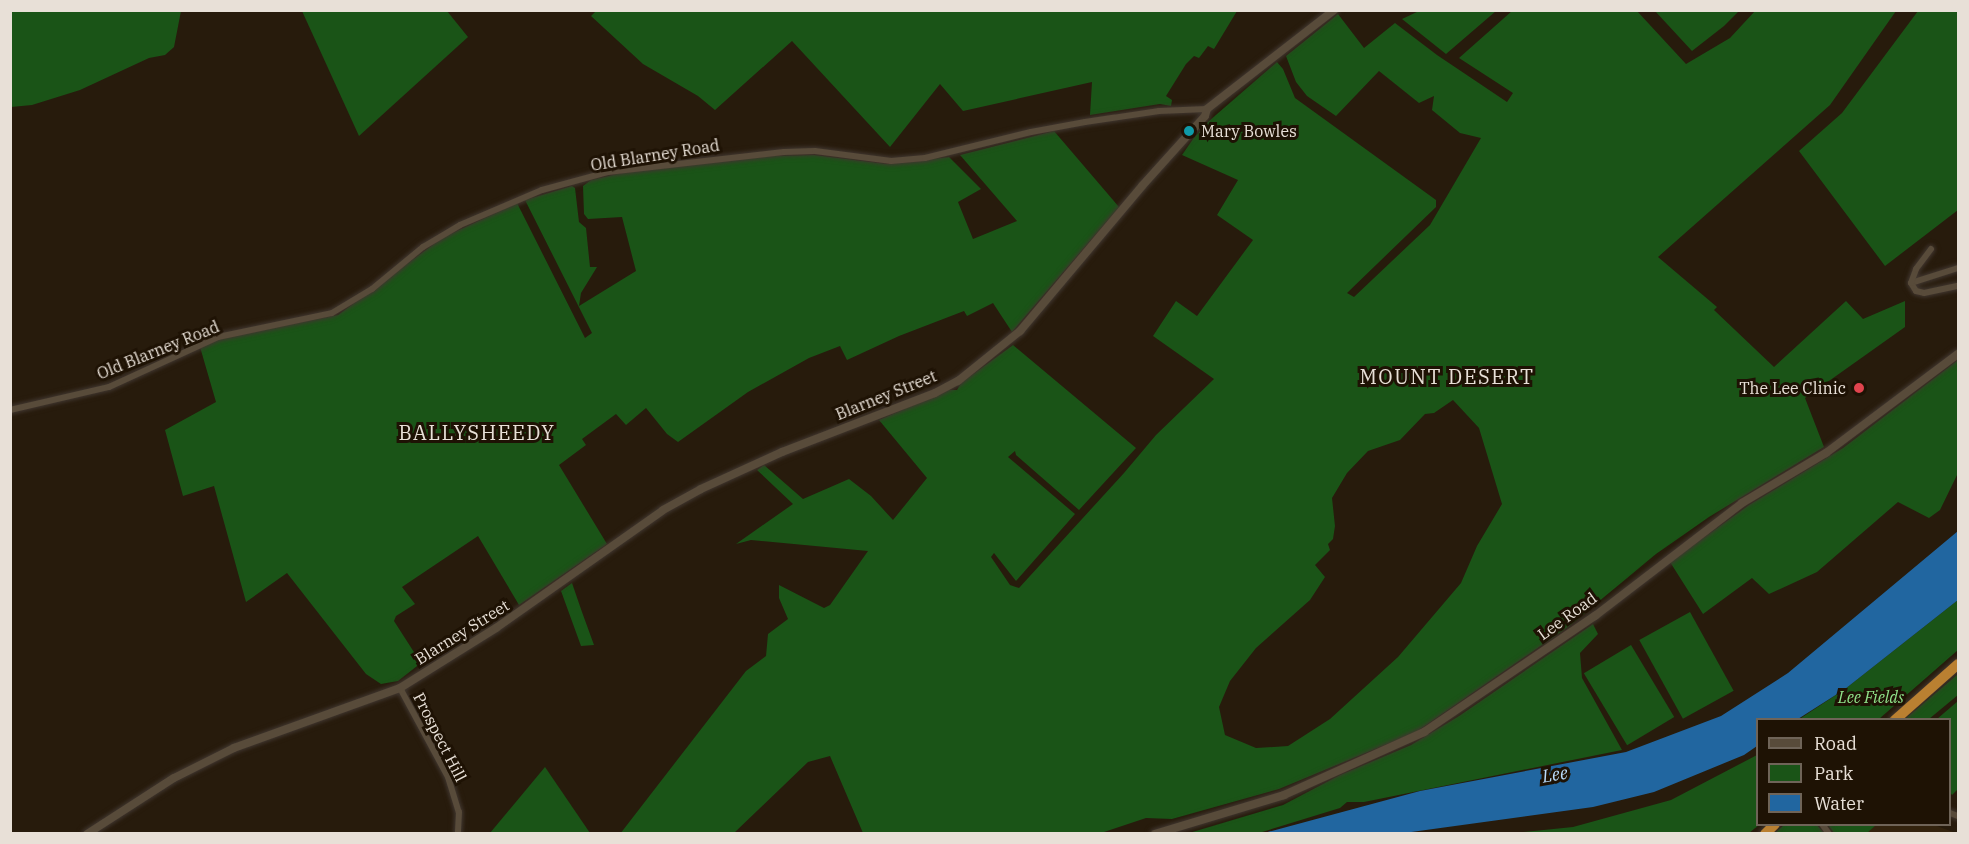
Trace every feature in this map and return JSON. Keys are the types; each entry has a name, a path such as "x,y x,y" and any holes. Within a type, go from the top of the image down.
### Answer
{"highway":[{"path":"1897,718 1959,664"}],"street":[{"name":"Blarney Street","path":"87,834 174,778 234,748 400,688 523,610 664,509 701,489 782,452 935,393 974,370 1020,331 1142,186 1205,116 1207,109 1334,10"},
{"name":"Old Blarney Road","path":"10,410 109,387 218,337 332,313 372,289 423,248 459,225 542,190 608,172 784,152 815,151 891,161 924,158 1062,126 1159,111 1207,109"},
{"path":"1911,283 1916,269 1931,249"},
{"path":"1911,283 1959,268"},
{"path":"1911,283 1916,291 1924,293 1959,286"},
{"name":"Lee Road","path":"1155,834 1284,795 1424,732 1595,616 1742,503 1834,446 1959,354"},
{"name":"Prospect Hill","path":"400,688 448,777 459,812 458,834"}],"shaded area":[{"path":"1874,826 1937,826 1956,833 1866,834"}],"green space":[{"path":"10,11 181,11 174,47 165,55 149,58 80,90 32,105 11,107"},
{"path":"302,11 447,11 468,37 359,136"},
{"path":"596,11 1237,11 1214,49 1208,46 1199,58 1194,56 1186,64 1166,96 1172,100 1171,106 1160,104 1090,115 1092,82 963,111 940,84 890,147 792,41 715,110 698,96 643,64 591,16"},
{"path":"1419,11 1496,11 1446,54 1402,19"},
{"path":"1512,11 1637,11 1686,64 1730,38 1755,11 1896,11 1830,105 1658,257 1717,307 1714,310 1774,367 1846,301 1863,319 1905,301 1905,327 1805,398 1824,447 1709,517 1656,554 1568,627 1416,732 1279,789 1172,819 1146,818 1101,833 863,833 830,756 808,762 734,833 620,834 746,671 766,656 768,634 788,619 779,598 779,585 824,608 830,605 868,551 751,540 736,544 793,504 757,470 764,465 803,499 849,479 871,496 893,520 927,478 879,420 948,390 957,390 961,383 1013,345 1136,448 1079,510 1016,455 1015,451 1008,457 1075,514 1016,581 994,553 991,557 1010,585 1019,588 1156,435 1214,379 1153,336 1176,301 1197,316 1253,240 1217,215 1238,180 1182,155 1193,139 1209,121 1277,62 1283,69 1295,98 1436,200 1436,207 1347,293 1354,297 1430,225 1481,138 1460,133 1432,110 1434,96 1419,103 1379,71 1336,116 1307,96 1296,82 1286,56 1338,14 1364,48 1395,23 1437,55 1507,102 1513,93 1459,58","holes":["1453,400 1479,428 1502,504 1477,546 1461,583 1398,657 1330,719 1288,746 1256,748 1225,735 1219,707 1230,681 1256,648 1310,600 1325,577 1315,565 1330,550 1328,544 1333,539 1335,526 1332,498 1347,473 1368,451 1400,440 1425,414 1434,413"]},
{"path":"1655,11 1739,11 1692,51"},
{"path":"1918,11 1958,11 1958,210 1885,266 1799,151 1842,113"},
{"path":"1054,131 1119,207 1012,332 993,303 967,316 964,311 899,336 847,360 840,346 809,358 748,392 678,442 667,434 646,408 626,425 616,414 582,439 586,445 559,465 607,544 519,605 478,536 402,587 415,604 396,616 394,621 421,663 398,681 381,684 366,674 287,573 246,602 214,486 183,496 165,430 216,402 200,347 218,339 338,315 442,238 517,203 585,338 592,333 525,200 572,186 575,188 579,222 586,228 590,267 597,267 581,293 579,306 636,271 622,217 588,219 584,214 583,186 591,180 635,170 771,156 814,155 887,164 949,157 981,189 958,202 973,239 1017,221 960,155"},
{"path":"1958,360 1958,473 1940,510 1929,518 1898,502 1817,572 1769,594 1752,578 1703,614 1670,562 1749,505 1843,448"},
{"path":"572,583 594,645 581,646 561,591"},
{"name":"Lee Fields","path":"1958,600 1958,650 1880,718 1801,718 1845,689"},
{"path":"1690,612 1734,691 1683,719 1639,640"},
{"path":"1593,624 1598,634 1580,653 1582,678 1622,750 1364,802 1347,802 1340,808 1259,833 1189,833 1283,805 1340,775 1411,745 1459,716"},
{"path":"1631,645 1674,717 1627,745 1584,673"},
{"path":"1958,674 1958,695 1930,718 1906,718"},
{"path":"1958,701 1958,789 1952,795 1951,718 1938,718"},
{"path":"1756,756 1758,826 1749,833 1513,833 1573,827 1671,800"},
{"path":"545,767 590,833 490,833"},
{"path":"1783,826 1818,826 1824,833 1775,833"},
{"path":"1829,826 1875,826 1866,834 1834,833"}],"water":[{"name":"Lee","path":"1958,531 1958,600 1845,689 1800,718 1756,718 1756,747 1744,755 1654,792 1593,807 1404,833 1264,833 1420,791 1626,752 1721,716 1788,673"}],"place":[{"name":"Mary Bowles","path":"1189,131"},
{"name":"The Lee Clinic","path":"1859,388"}],"district":[{"name":"MOUNT DESERT","path":"1447,376"},
{"name":"BALLYSHEEDY","path":"477,432"}]}
